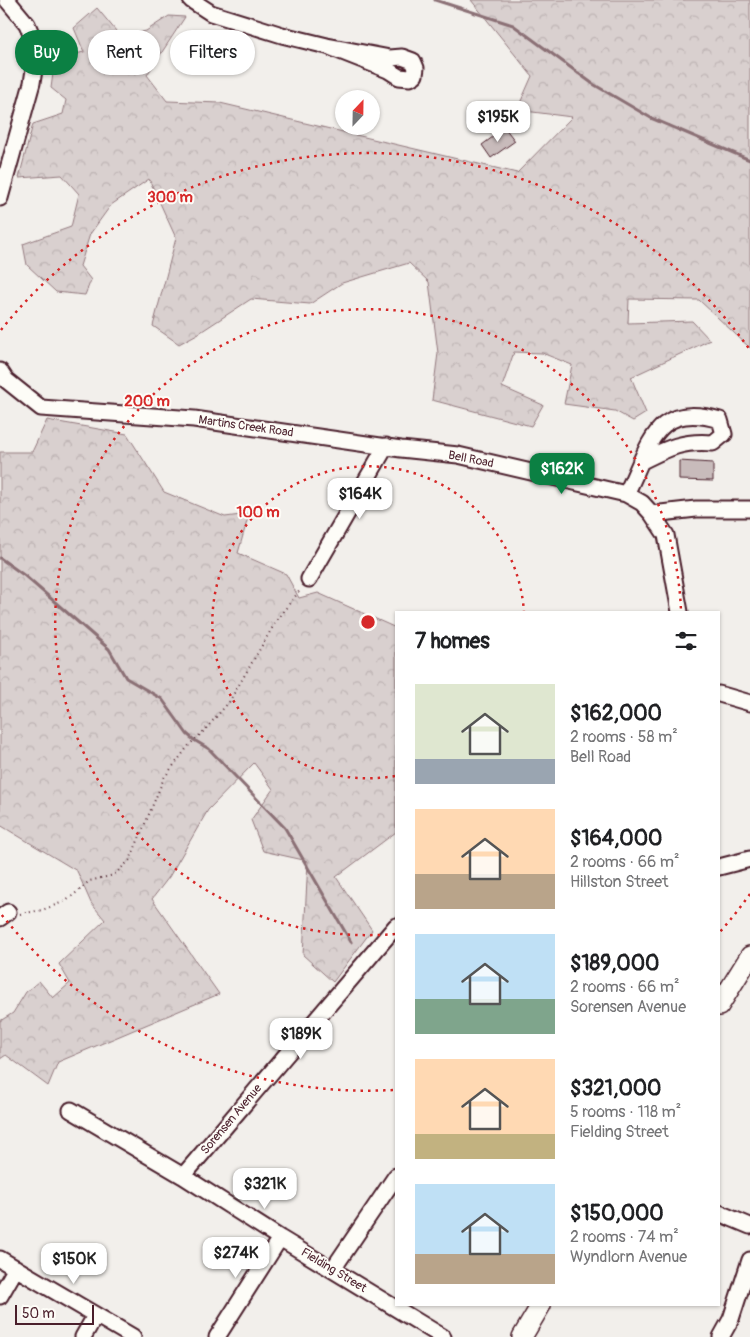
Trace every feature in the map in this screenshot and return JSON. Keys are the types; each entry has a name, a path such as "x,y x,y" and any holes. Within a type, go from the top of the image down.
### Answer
{"main road":[{"path":"720,1004 750,956"},
{"path":"522,1337 540,1306"}],"street":[{"path":"0,198 32,83 35,63 32,36 27,24 7,0"},
{"path":"191,0 211,13 326,46 388,70 399,77 410,78 415,74 416,68 413,61 402,57 390,58 326,46"},
{"name":"Martins Creek Road","path":"0,371 6,380 41,408 194,419 386,446"},
{"path":"626,494 651,440 659,428 679,416 703,415 720,420 724,434 714,442 673,446 642,461"},
{"path":"309,579 386,446"},
{"name":"Bell Road","path":"386,446 458,455 626,494 642,503 666,535 680,611"},
{"path":"652,514 696,509 750,508"},
{"path":"720,694 750,703"},
{"path":"720,867 750,859"},
{"name":"Sorensen Avenue","path":"183,1176 395,927"},
{"name":"Fielding Street","path":"70,1110 183,1176 280,1238 443,1337"},
{"path":"333,1269 395,1177"},
{"path":"720,1213 750,1226"},
{"path":"217,1337 280,1238"},
{"path":"0,1259 133,1337"},
{"path":"721,1337 731,1319 750,1260"},
{"path":"0,1296 16,1268"},
{"path":"83,1337 96,1316"}],"path":[{"path":"4,915 34,912 66,901 89,881 114,875 130,860 164,778 190,744 229,702 278,618 309,579"}],"green space":[{"path":"471,0 750,0 750,348 699,300 629,299 628,323 692,321 710,340 631,377 646,413 633,421 615,411 564,404 572,365 542,353 514,352 502,387 543,405 531,426 432,400 438,353 429,282 409,263 342,283 310,304 251,299 179,344 153,326 176,238 149,179 111,205 90,234 80,266 91,280 85,295 56,292 27,265 23,244 71,227 79,194 62,175 19,178 33,124 63,114 66,100 51,88 53,75 78,75 78,53 84,52 78,38 78,30 74,28 97,8 115,30 88,30 88,75 147,75 167,101 220,103 335,130 335,135 356,135 517,173 572,117 517,110 532,76"},
{"path":"169,16 185,17 176,30 170,30 170,40 160,55 160,30 148,30"},
{"path":"47,420 127,434 164,492 225,517 249,514 238,553 286,574 299,598 318,593 395,628 395,833 336,877 372,930 333,982 303,955 308,861 263,851 251,820 273,789 254,763 208,810 169,877 152,899 219,994 58,1062 48,1086 6,1055 0,1059 0,1021 13,1013 26,992 39,981 53,998 70,983 59,964 105,920 91,903 77,871 0,825 0,452 32,452"}],"building":[{"path":"505,128 515,141 491,158 482,145"},
{"path":"679,461 713,463 713,481 679,480"}],"waterway":[{"path":"435,0 513,25 593,84 651,118 750,160"},
{"path":"0,558 25,576 109,649 126,678 162,699 187,734 209,749 285,828 351,942"}]}
